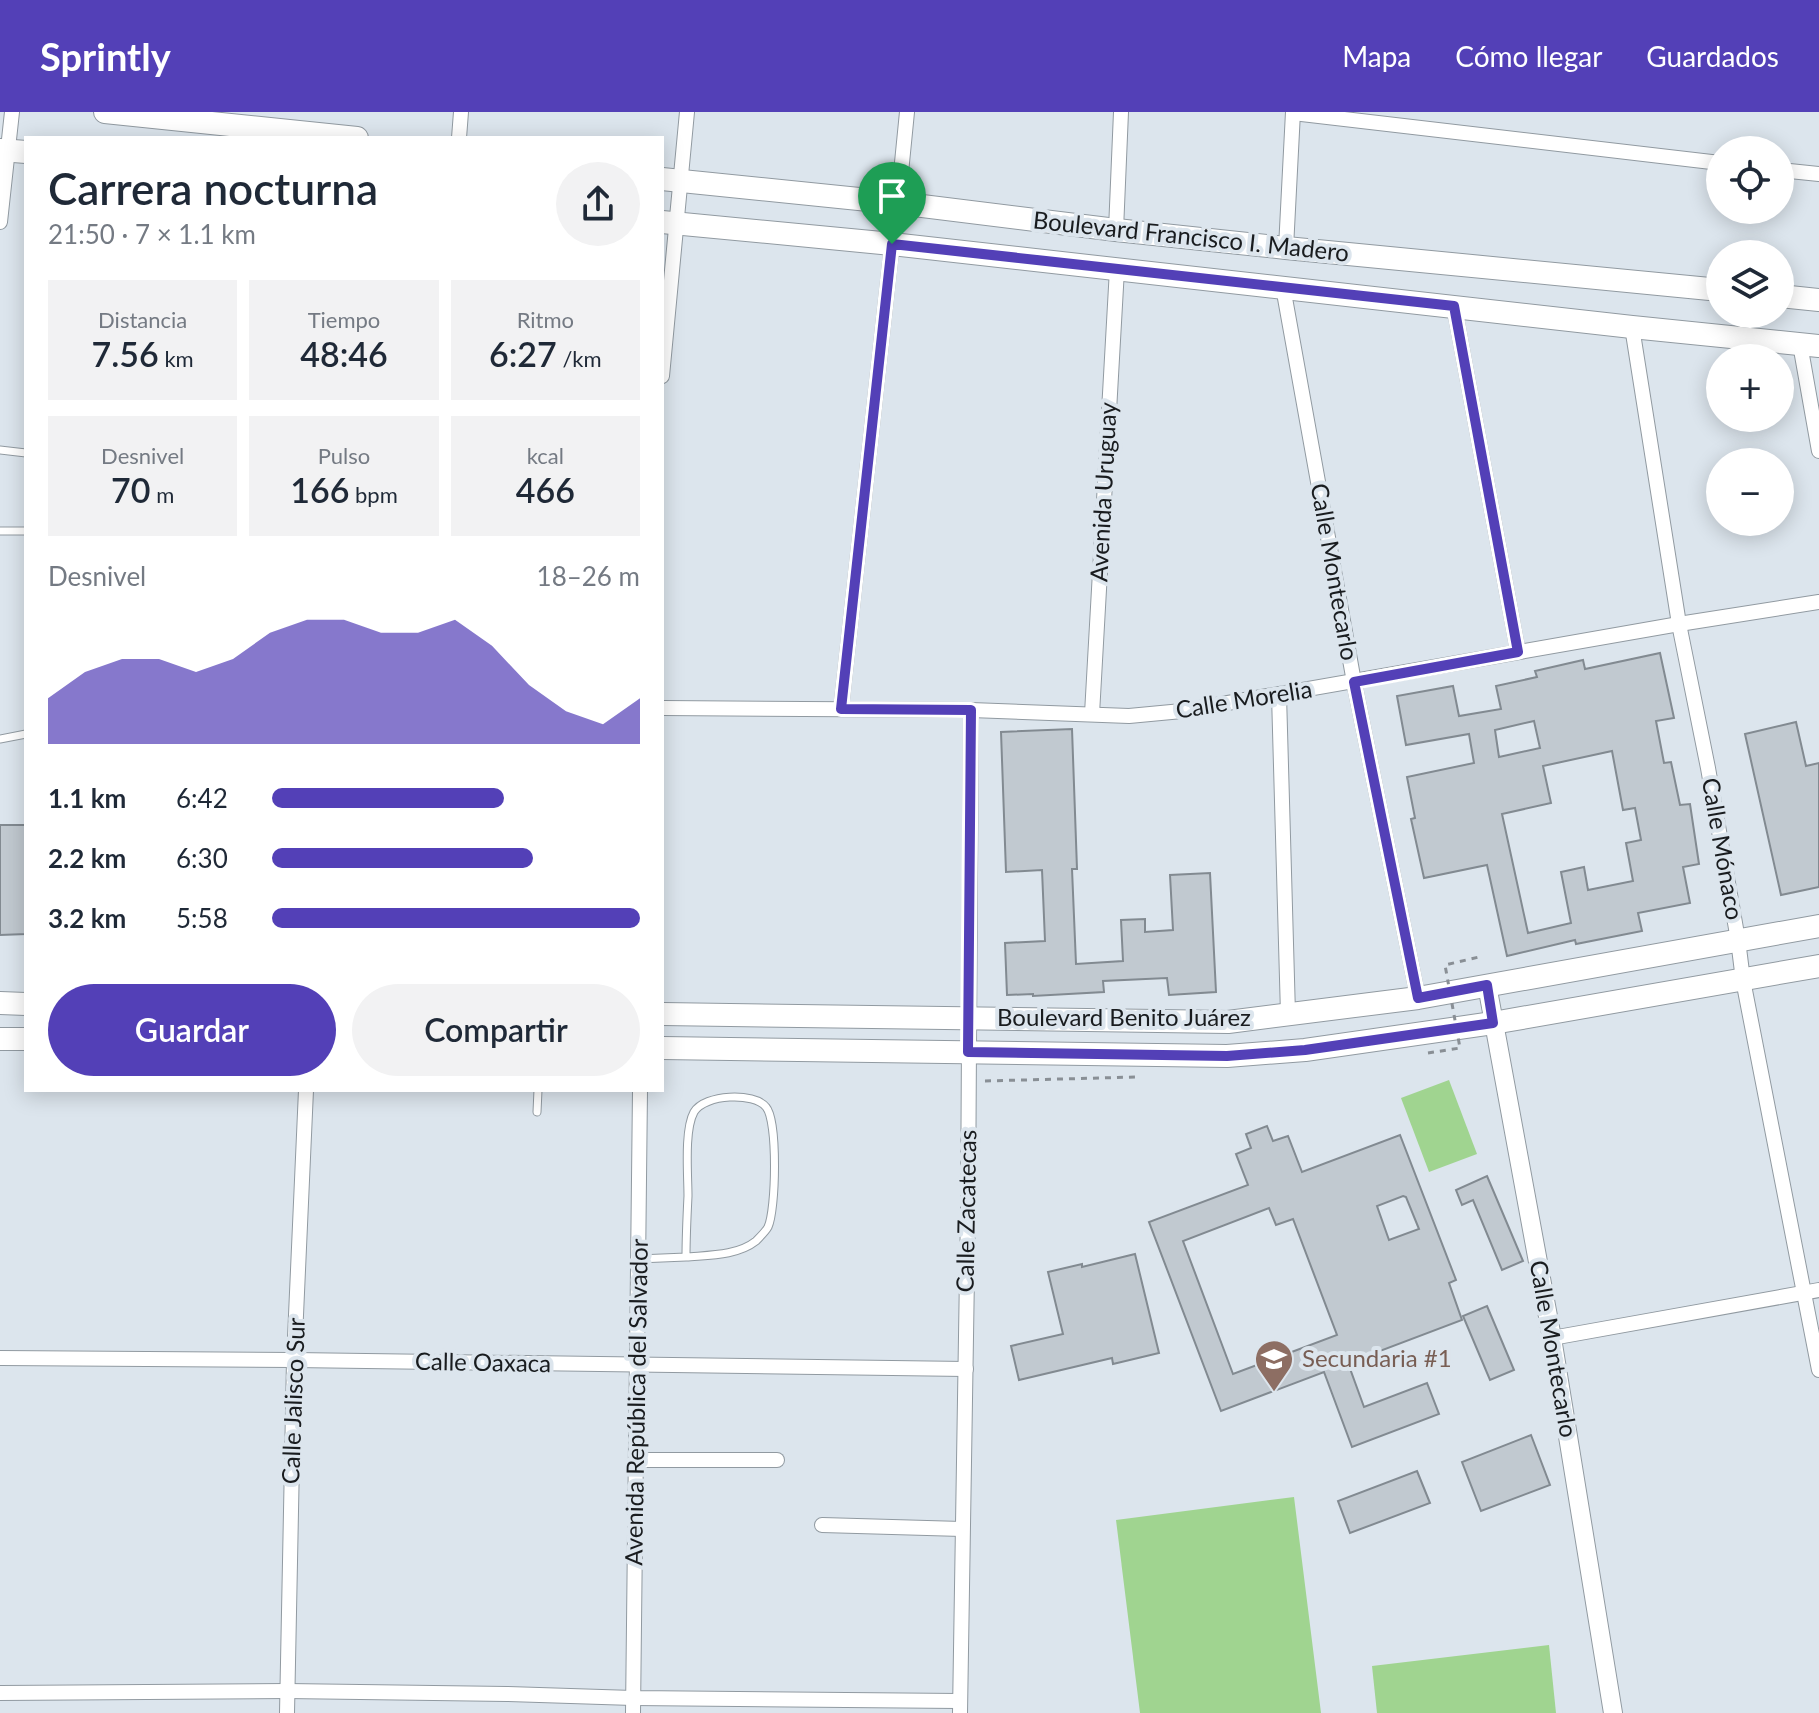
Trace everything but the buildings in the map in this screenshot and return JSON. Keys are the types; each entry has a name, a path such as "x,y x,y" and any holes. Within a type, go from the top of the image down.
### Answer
{"main road":[{"path":"105,112 231,118 344,136"},
{"name":"Boulevard Francisco I. Madero","path":"671,180 1286,248 1706,289"},
{"name":"Boulevard Francisco I. Madero","path":"670,223 892,244 1809,345"},
{"path":"1794,297 1819,300"},
{"name":"Boulevard Benito Juárez","path":"664,1014 1228,1022 1418,998 1819,926"},
{"name":"Boulevard Benito Juárez","path":"664,1048 1227,1056 1305,1050 1493,1023 1819,966"},
{"path":"0,1003 24,1004"},
{"path":"0,1039 24,1039"}],"street":[{"path":"0,222 11,151 12,112"},
{"path":"459,136 461,112"},
{"path":"664,338 671,180 687,112"},
{"path":"898,203 907,112"},
{"path":"1116,230 1121,112"},
{"path":"1286,248 1293,112 1706,161"},
{"path":"1794,171 1819,174"},
{"path":"841,709 892,244"},
{"name":"Avenida Uruguay","path":"1092,714 1117,269"},
{"name":"Calle Montecarlo","path":"1283,287 1354,682 1418,998"},
{"path":"1454,306 1518,652"},
{"name":"Calle Mónaco","path":"1632,327 1679,624 1708,768 1743,980 1819,1370"},
{"path":"1809,345 1819,451"},
{"name":"Calle Morelia","path":"664,708 971,710 1129,716 1279,695 1819,602"},
{"path":"1279,695 1288,1014"},
{"name":"Calle Zacatecas","path":"960,1707 971,710"},
{"name":"Calle Montecarlo","path":"1487,985 1552,1338 1613,1713"},
{"name":"Calle Jalisco Sur","path":"287,1713 294,1360 306,1092"},
{"name":"Avenida República del Salvador","path":"633,1706 640,1092"},
{"path":"1552,1338 1819,1290"},
{"name":"Calle Oaxaca","path":"0,1358 966,1369"},
{"path":"636,1460 777,1460"},
{"path":"822,1525 962,1529"},
{"path":"0,1693 287,1691 507,1694 633,1706 960,1707"}],"lane":[{"path":"0,450 24,453"},
{"path":"0,531 24,531"},
{"path":"0,739 24,734"},
{"path":"537,1112 538,1092"},
{"path":"638,1259 686,1257 724,1254 754,1242 767,1228 773,1207 773,1130 767,1108 757,1101 722,1097 707,1101 693,1114 688,1143 686,1257"}],"path":[{"path":"1428,1053 1460,1048 1445,965 1479,957"}],"green space":[{"path":"1449,1080 1477,1154 1429,1172 1401,1098"},
{"path":"1294,1497 1321,1713 1140,1713 1116,1520"},
{"path":"1549,1645 1556,1713 1377,1713 1372,1666"}],"place":[{"name":"Secundaria #1","path":"1274,1393"}],"route":[{"path":"892,244 1454,306 1518,652 1354,682 1418,998 1487,985 1493,1023 1305,1050 1227,1056 968,1052 971,710 841,709 892,244"}]}
